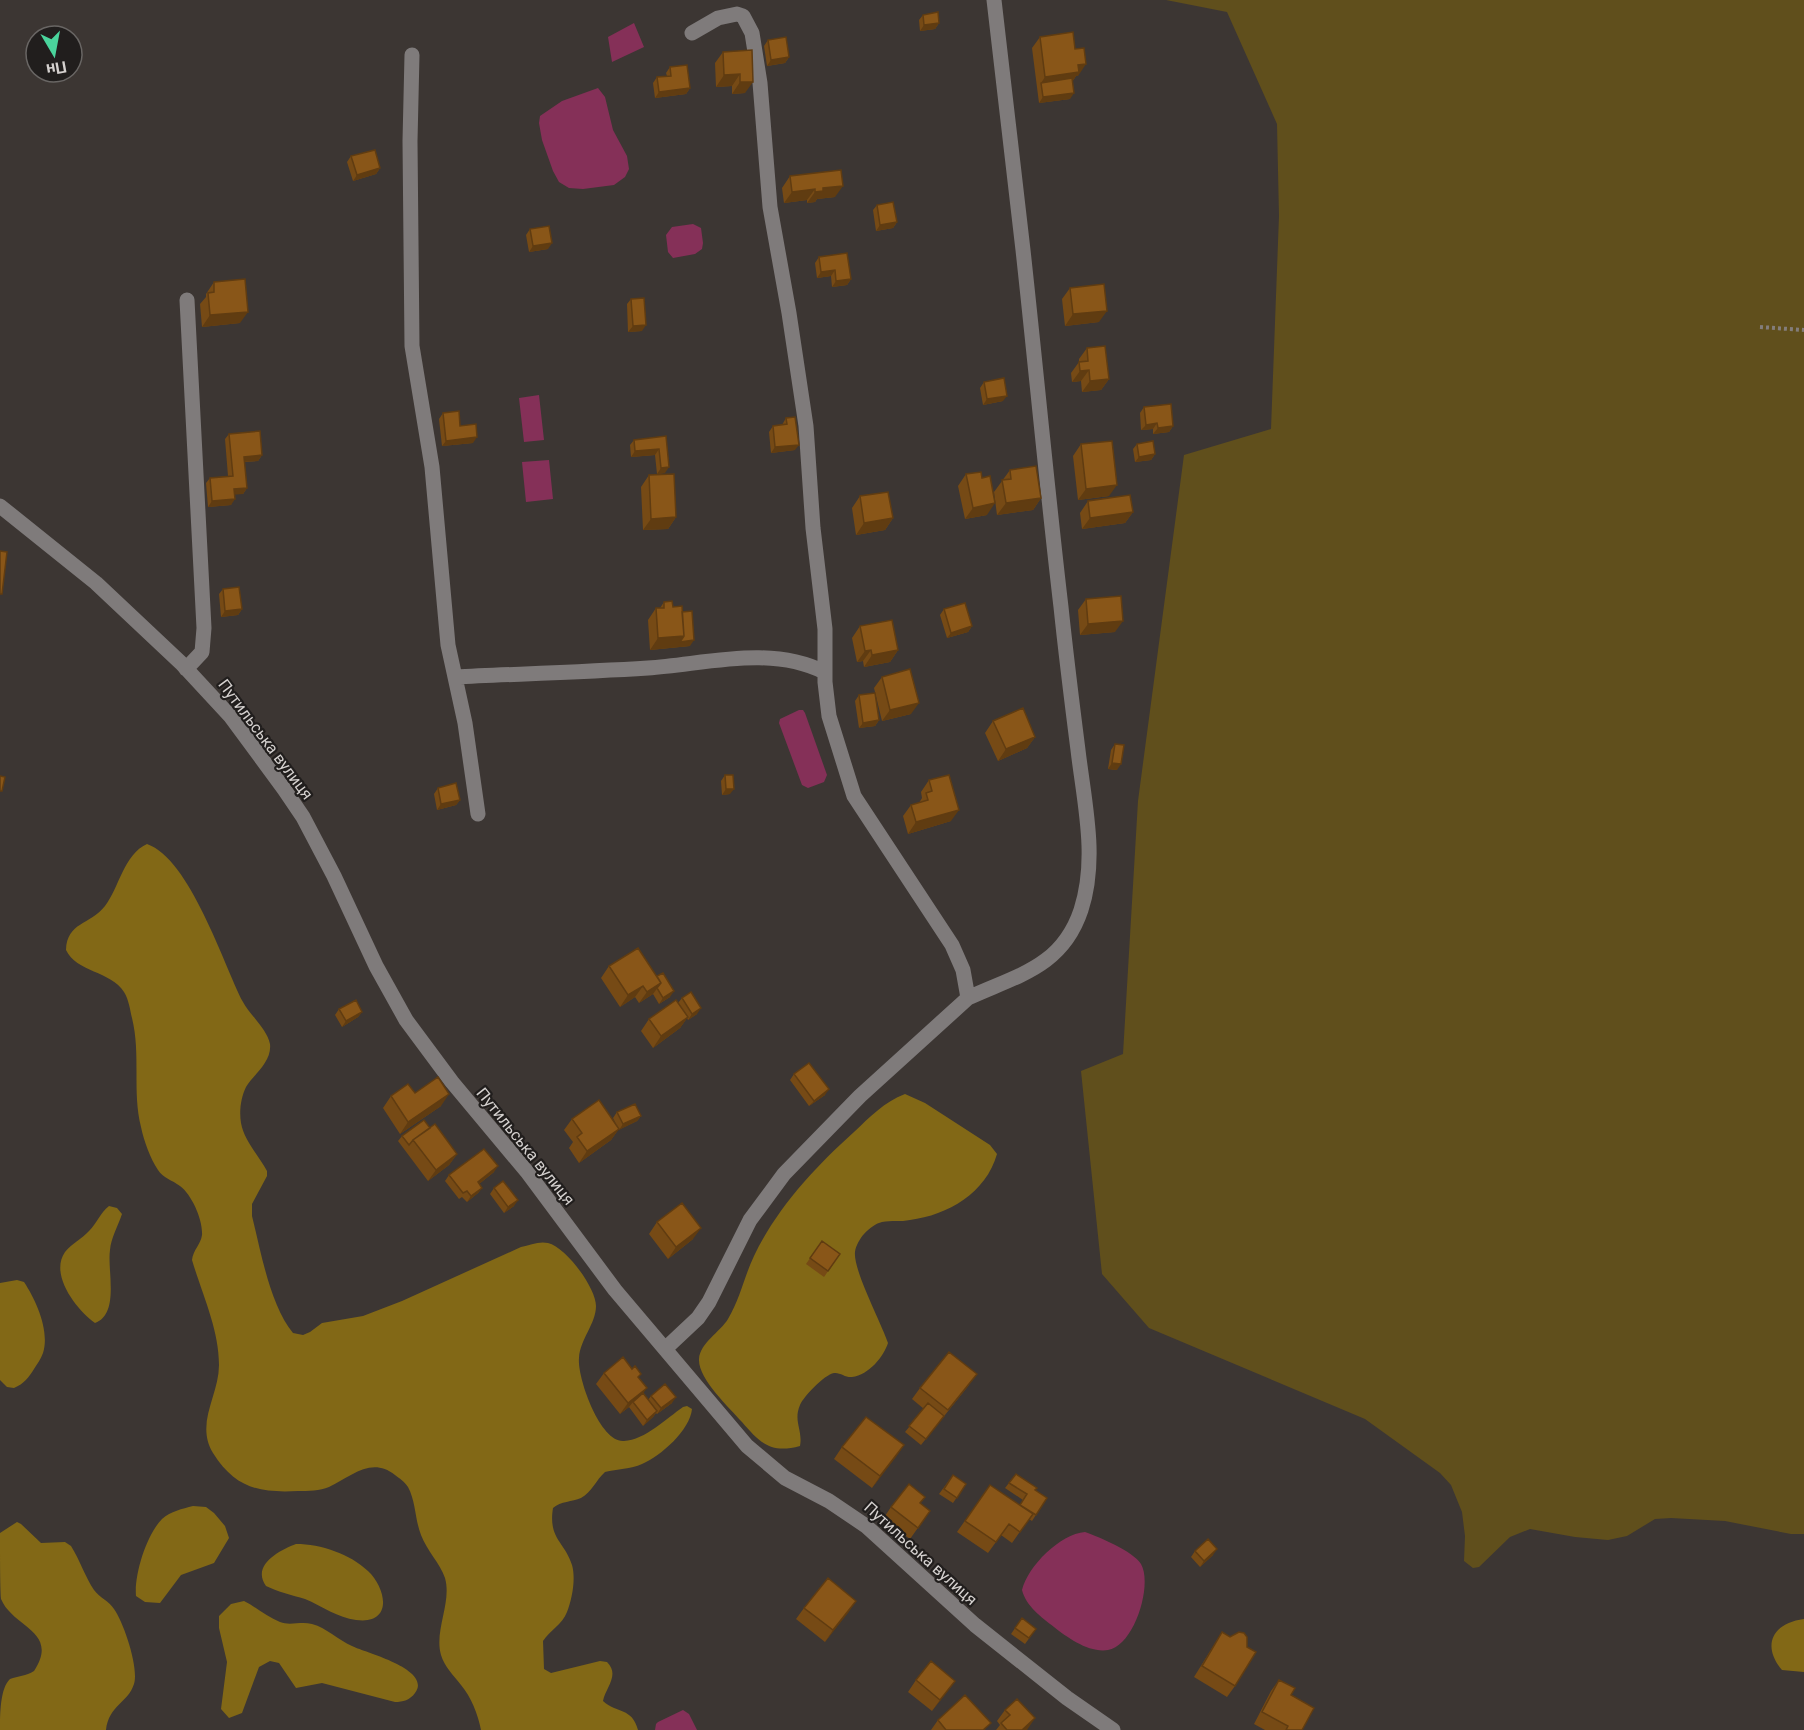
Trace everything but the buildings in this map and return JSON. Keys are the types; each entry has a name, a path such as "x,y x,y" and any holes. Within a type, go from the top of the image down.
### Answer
{"street":[{"path":"665,1349 698,1318 709,1302 750,1220 784,1174 860,1096 968,998 1028,972 1055,954 1066,942 1082,907 1088,868 1088,821 1057,574 994,0"},
{"path":"692,33 718,18 737,14 747,22 755,47 770,207 806,426 814,538 825,629 824,672 829,716 850,785 882,840 952,945 963,970 968,998"},
{"path":"412,55 412,346 432,467 445,621 465,723 478,814"},
{"path":"186,669 202,652 204,628 187,300"},
{"name":"Путильська вулиця","path":"0,506 96,583 186,669 231,717 303,817 376,966 406,1020 452,1082 528,1173 615,1290 757,1456 785,1478 829,1501 866,1526 975,1625 1067,1698 1113,1730"},
{"path":"455,677 682,666 756,658 797,661 824,672"}],"path":[{"path":"1760,327 1804,330"}],"shaded area":[{"path":"1166,0 1804,0 1804,1534 1791,1534 1725,1521 1671,1518 1655,1519 1627,1536 1608,1540 1530,1529 1510,1537 1479,1567 1473,1568 1464,1561 1465,1536 1462,1512 1451,1485 1440,1473 1365,1419 1149,1328 1102,1274 1081,1071 1123,1054 1138,801 1184,455 1271,429 1279,216 1277,124 1227,12"},
{"path":"634,23 644,47 612,62 608,37"},
{"path":"598,88 605,97 613,130 627,156 629,169 625,177 614,185 583,189 569,188 559,182 553,171 542,140 540,116 562,101"},
{"path":"693,224 701,228 702,249 695,254 673,258 668,252 666,235 672,227"},
{"path":"539,395 544,440 524,442 519,398"},
{"path":"549,460 553,499 526,502 522,462"},
{"path":"799,710 805,713 827,775 824,782 808,788 802,785 779,723 780,719"},
{"path":"147,844 163,853 191,890 243,1002 266,1033 270,1044 265,1062 244,1091 240,1118 245,1135 267,1171 267,1176 252,1204 252,1216 272,1293 293,1333 303,1335 322,1323 363,1316 402,1301 521,1247 548,1243 563,1252 579,1269 595,1298 595,1313 582,1344 579,1367 592,1407 607,1432 615,1439 632,1440 648,1433 683,1407 687,1406 692,1409 680,1434 658,1455 638,1466 605,1472 581,1498 553,1508 553,1527 572,1565 573,1583 565,1617 543,1641 544,1669 551,1673 600,1661 607,1662 611,1667 612,1676 603,1701 628,1714 638,1730 481,1730 471,1700 442,1659 439,1646 447,1587 440,1567 421,1535 413,1499 405,1483 378,1467 361,1470 322,1489 271,1491 239,1481 221,1465 213,1453 206,1431 219,1365 213,1325 192,1260 202,1235 199,1215 184,1190 158,1170 146,1144 138,1113 135,1032 126,995 111,980 77,963 66,950 70,934 105,906 127,863 139,849"},
{"path":"905,1094 925,1103 990,1145 997,1154 992,1168 975,1191 951,1207 907,1221 882,1222 865,1233 858,1242 855,1252 858,1271 888,1343 886,1348 875,1364 864,1373 850,1377 834,1373 810,1391 798,1411 800,1446 781,1449 767,1445 748,1429 709,1384 700,1367 700,1353 728,1319 763,1238 785,1205 825,1159 866,1121 897,1097"},
{"path":"109,1206 117,1208 122,1214 110,1250 110,1301 103,1318 95,1323 80,1310 67,1291 60,1271 61,1261 67,1249 89,1231"},
{"path":"17,1280 24,1282 41,1316 45,1344 43,1353 30,1375 14,1388 7,1387 0,1380 0,1283"},
{"path":"193,1506 206,1507 214,1513 225,1526 229,1538 214,1563 181,1575 160,1603 145,1602 136,1596 136,1587 139,1566 151,1534 165,1516"},
{"path":"17,1522 41,1543 65,1542 71,1546 94,1590 112,1606 122,1624 133,1657 134,1684 128,1696 111,1715 106,1730 0,1730 1,1702 7,1683 10,1679 34,1671 41,1658 42,1647 38,1638 7,1609 1,1599 0,1533"},
{"path":"1085,1532 1131,1554 1141,1564 1144,1574 1143,1599 1133,1627 1126,1638 1108,1650 1086,1647 1066,1636 1035,1611 1022,1590 1031,1571 1046,1553 1065,1539"},
{"path":"296,1544 335,1551 368,1571 374,1578 382,1596 381,1611 376,1617 368,1620 349,1619 305,1599 266,1586 262,1578 262,1571 269,1559"},
{"path":"244,1601 280,1622 308,1623 317,1626 352,1646 406,1669 414,1676 418,1684 415,1693 406,1700 395,1702 322,1683 296,1688 279,1663 270,1661 259,1667 242,1713 229,1718 221,1709 227,1662 219,1628 219,1616 231,1604"},
{"path":"1804,1619 1804,1672 1782,1670 1772,1652 1774,1637 1785,1625"},
{"path":"683,1710 689,1714 697,1730 655,1730 658,1722"}]}
